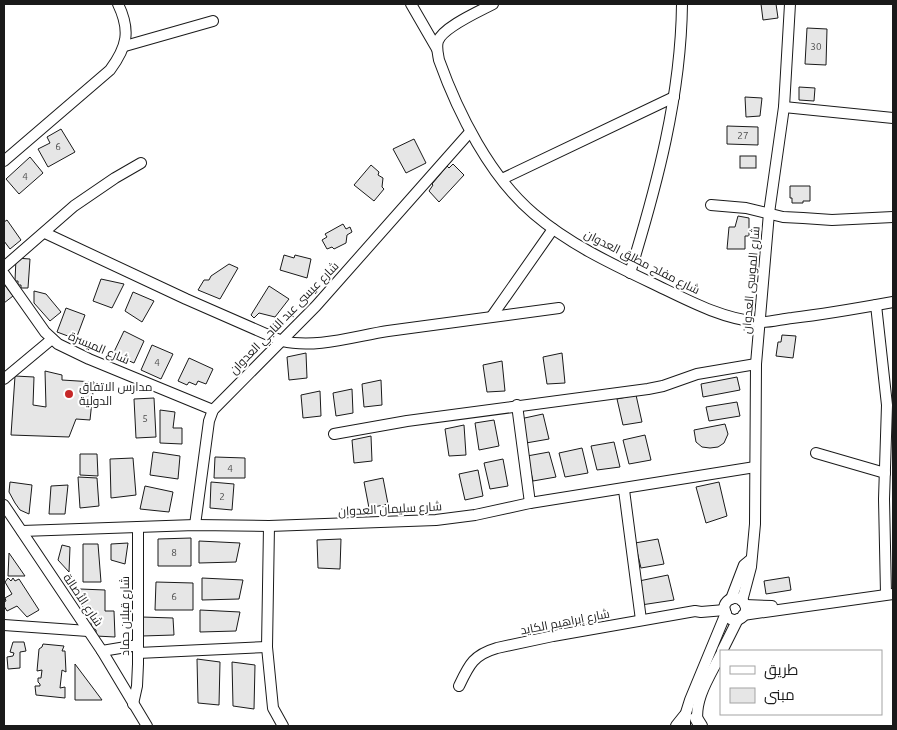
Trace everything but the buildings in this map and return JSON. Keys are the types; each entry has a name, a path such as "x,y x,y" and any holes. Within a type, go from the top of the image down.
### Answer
{"street":[{"name":"شارع مفلح مطلق العدوان","path":"411,4 437,49 443,71 470,132 502,179 521,202 553,229 630,273 705,308 759,322 893,302"},
{"path":"437,49 438,41 449,29 493,4"},
{"path":"630,273 663,154 674,97 682,38 682,4"},
{"name":"شارع الموسى العدوان","path":"744,603 751,567 750,560 755,524 756,364 759,322 769,213 784,107 790,4"},
{"path":"4,161 110,70 125,46 125,23 121,5"},
{"path":"125,46 213,21"},
{"path":"502,179 674,97"},
{"path":"784,107 893,118"},
{"name":"شارع عيسى عبد الناجي العدوان","path":"213,410 316,306 470,132"},
{"path":"4,267 74,206 141,163"},
{"path":"711,205 746,208 783,217 832,220 893,217"},
{"path":"492,316 553,229"},
{"path":"45,233 186,299 282,341 296,343 326,341 559,308"},
{"name":"شارع الميسرة","path":"4,274 52,339 76,353 213,410"},
{"path":"780,609 774,606 744,603 737,598 727,606 731,618 780,609 889,594 889,498 885,473 890,404 876,305"},
{"path":"4,379 52,339"},
{"path":"334,434 407,420 663,386 697,374 756,364"},
{"path":"517,405 530,503"},
{"path":"195,525 209,421 213,410"},
{"path":"816,453 885,473"},
{"name":"شارع سليمان العدوان","path":"22,531 195,525 269,526 436,520 475,515 530,503 624,490 755,468"},
{"path":"624,490 641,620"},
{"name":"شارع الأصالة","path":"4,505 102,651 147,726"},
{"path":"269,526 267,648 273,708 283,726"},
{"name":"شارع قبلان حماد","path":"135,708 138,649 138,527"},
{"name":"شارع الموسى العدوان","path":"691,723 727,606 744,565 750,560"},
{"path":"741,617 746,610 744,603"},
{"name":"شارع إبراهيم الكايد","path":"459,686 474,658 488,650 553,636 727,606"},
{"name":"شارع الموسى العدوان","path":"722,650 741,617"},
{"path":"4,625 88,631"},
{"path":"102,651 267,648"},
{"name":"شارع الموسى العدوان","path":"691,723 701,694 720,654"},
{"name":"شارع الأصالة","path":"135,708 138,726"}],"place":[{"name":"مدارس الاتفاق الدولية","path":"69,394"}]}
